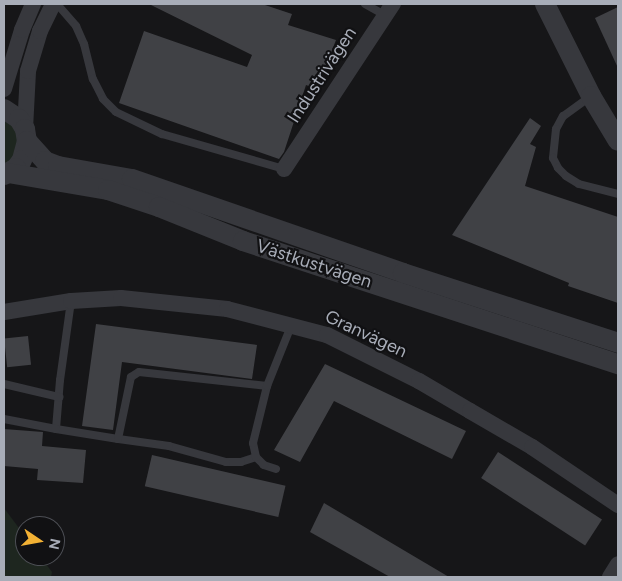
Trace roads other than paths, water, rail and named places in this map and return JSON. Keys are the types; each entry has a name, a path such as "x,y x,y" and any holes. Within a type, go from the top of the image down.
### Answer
{"street":[{"path":"4,89 22,30 33,4"},
{"path":"6,174 22,160 26,135 28,71 40,31 53,4"},
{"path":"545,4 591,96 618,141"},
{"name":"Industrivägen","path":"284,169 389,10"},
{"name":"Västkustvägen","path":"4,109 15,115 26,135 45,161 58,166 132,179 403,273 618,342"},
{"name":"Västkustvägen","path":"6,174 108,190 159,207 243,241 618,364"},
{"name":"Granvägen","path":"4,312 72,301 120,298 217,308 327,335 419,381 532,447 618,505"},
{"path":"610,577 618,564"}],"lane":[{"path":"57,4 76,26 84,44 93,79 103,99 116,112 162,134 284,169"},
{"path":"365,4 389,10"},
{"path":"591,96 563,116 556,129 553,158 562,172 579,184 618,194"},
{"path":"56,429 72,301"},
{"path":"276,469 264,465 256,457 253,443 267,386 291,326"},
{"path":"118,439 128,386 131,377 139,372 267,386"},
{"path":"4,384 59,397"},
{"path":"4,419 169,446 226,462 241,462 256,457"}]}
